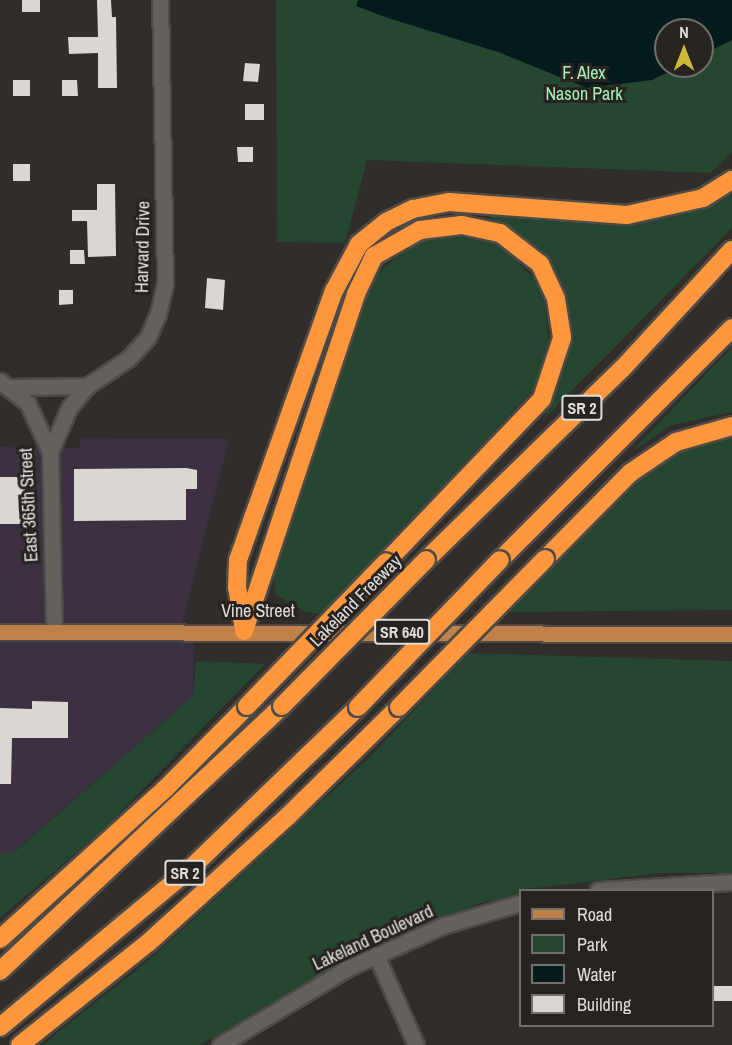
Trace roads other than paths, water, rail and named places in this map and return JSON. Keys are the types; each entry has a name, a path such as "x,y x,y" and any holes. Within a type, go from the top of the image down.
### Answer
{"highway":[{"path":"244,631 237,587 238,560 334,291 359,244 386,222 413,209 449,202 627,215 703,198 732,180"},
{"path":"0,939 165,789 542,399 562,338 556,299 540,264 500,233 462,225 420,230 374,256 356,294 244,631"},
{"name":"Lakeland Freeway","path":"0,971 282,706 426,560 622,369 732,250"},
{"name":"SR 2","path":"0,1027 192,867 358,707 500,560 732,328"},
{"path":"20,1045 149,942 288,816 630,473 676,442 732,426"}],"main road":[{"name":"Vine Street","path":"0,632 732,633"}],"street":[{"name":"Harvard Drive","path":"50,452 69,408 87,386 129,358 148,338 165,283 160,0"},
{"name":"East 365th Street","path":"5,384 87,386"},
{"name":"East 365th Street","path":"5,384 28,404 50,452 54,632"},
{"path":"628,889 732,882"},
{"name":"Lakeland Boulevard","path":"220,1045 346,969 442,926 519,903"},
{"path":"376,955 416,1045"}],"water":[{"path":"358,0 732,0 732,40 714,49 714,18 654,18 654,78 656,78 587,88 498,52 356,6"}],"park label":[{"name":"F. Alex Nason Park","path":"584,84"}]}
